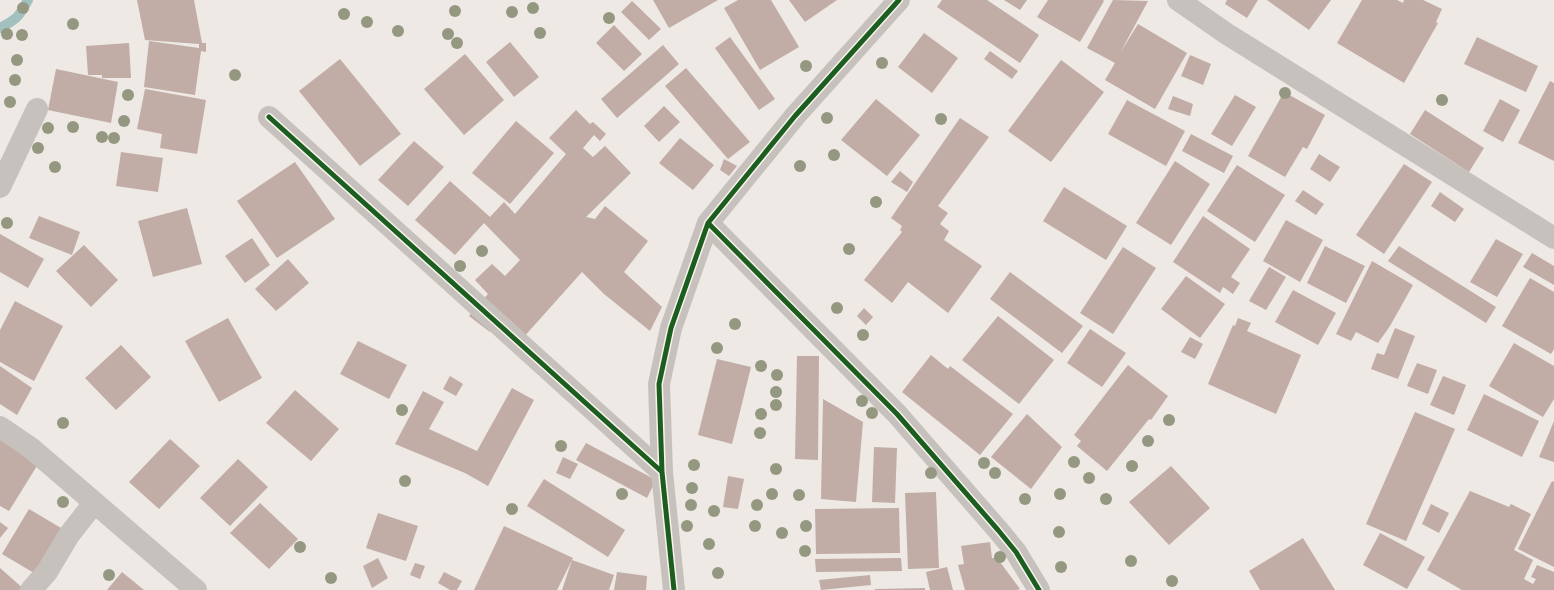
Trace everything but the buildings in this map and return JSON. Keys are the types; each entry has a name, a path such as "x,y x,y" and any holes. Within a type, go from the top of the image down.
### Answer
{"street":[{"path":"674,590 662,472 659,384 671,328 708,223 795,116 899,0"},
{"path":"1178,0 1227,34 1554,238"},
{"path":"0,187 37,109"},
{"path":"269,117 662,472"},
{"path":"708,223 898,414 1016,552 1039,590"},
{"path":"0,427 31,448 196,590"},
{"path":"31,590 47,572 69,535 94,503"}],"waterway":[{"path":"0,28 17,17 28,0"}],"cycle path":[{"path":"674,590 662,472 659,384 671,328 708,223 795,116 899,0"},
{"path":"269,117 662,472"},
{"path":"708,223 897,414 1016,552 1039,590"}]}
